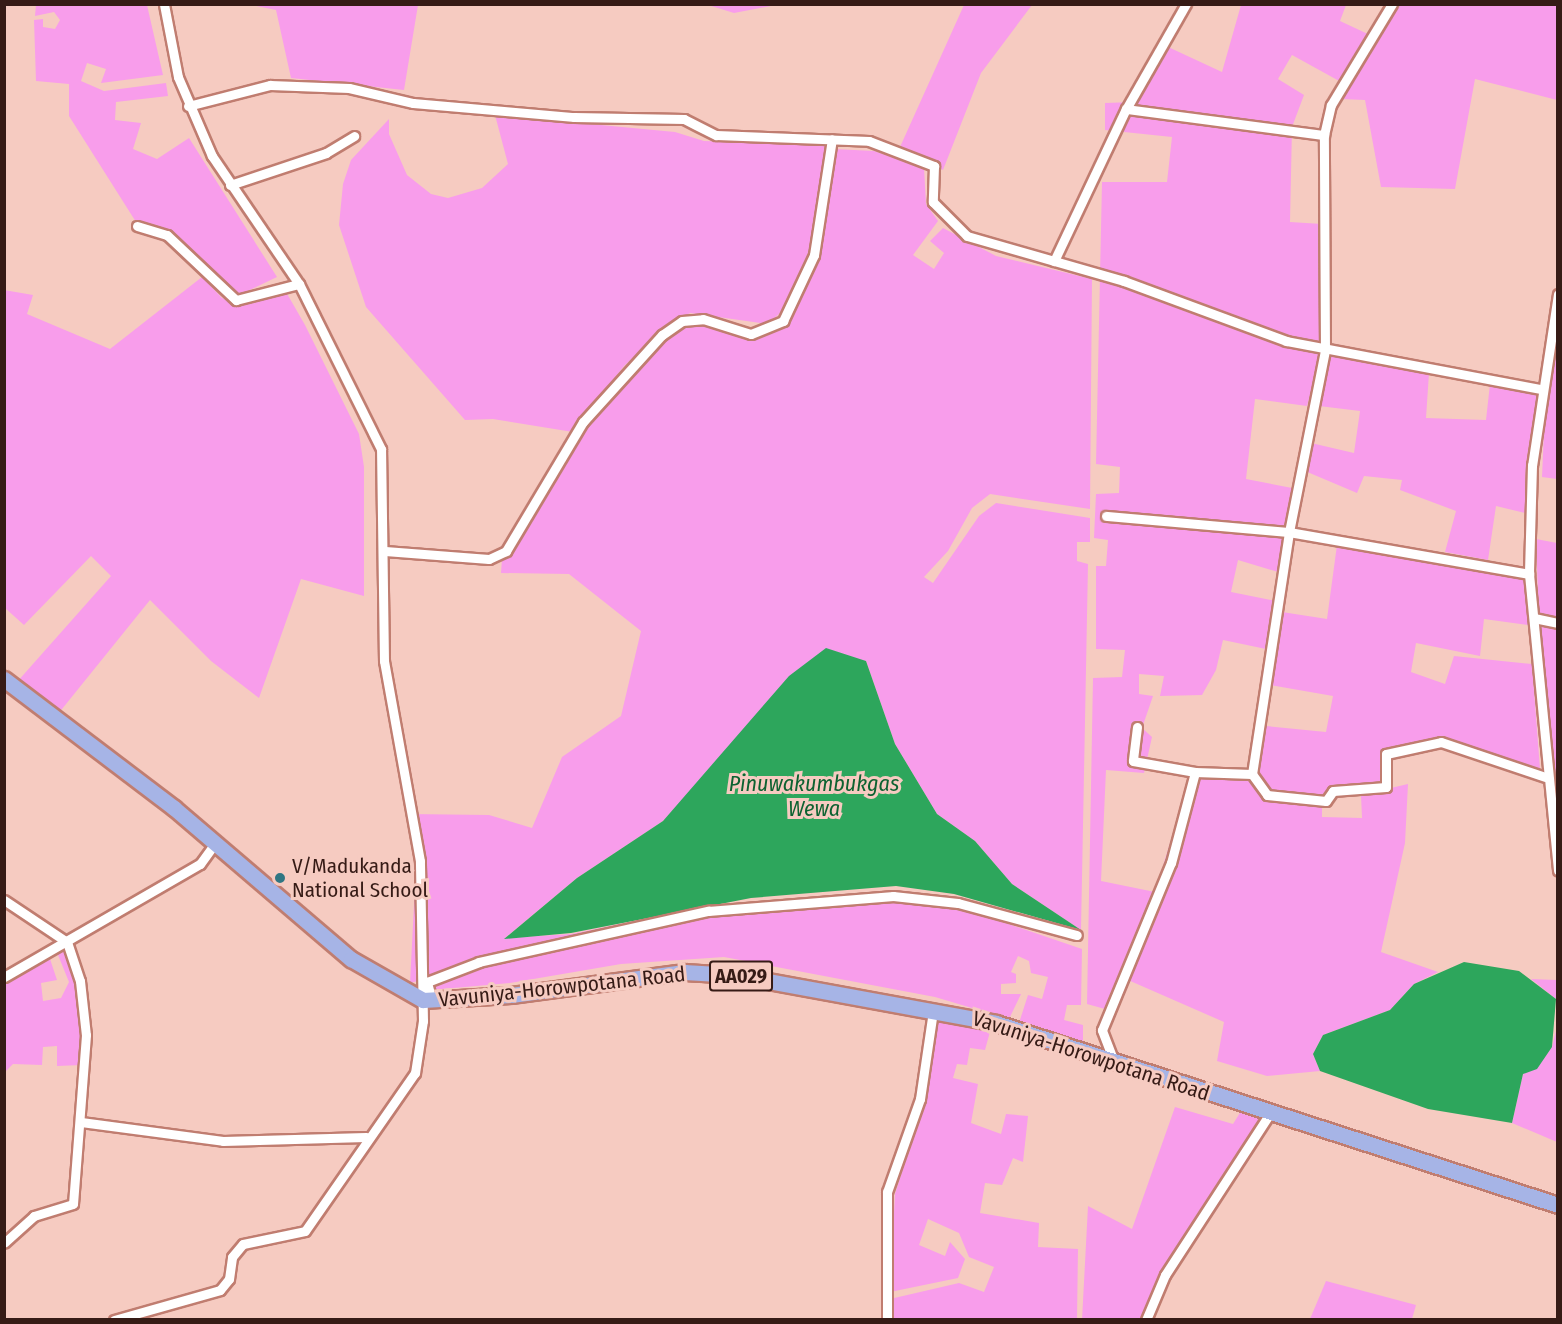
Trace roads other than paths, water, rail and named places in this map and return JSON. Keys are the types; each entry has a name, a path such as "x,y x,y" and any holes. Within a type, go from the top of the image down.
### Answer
{"highway":[{"name":"Vavuniya-Horowpotana Road","path":"4,679 215,843 351,960 428,1000 684,972 735,975 996,1023 1113,1059 1269,1115 1557,1205"}],"street":[{"path":"164,4 188,106 230,185 299,284 375,429 384,479 384,660 420,861 428,1000"},
{"path":"1054,261 1126,110 1186,4"},
{"path":"1392,4 1331,105 1324,135 1325,351 1289,532 1252,774 1268,795 1326,801 1333,791 1386,787 1386,754 1441,742 1545,777"},
{"path":"188,106 270,85 349,88 413,103 574,117 684,119 716,135 869,141 918,156 934,166 933,202 967,236 1054,261 1325,351 1541,389"},
{"path":"1126,110 1324,135"},
{"path":"230,185 326,153 354,136"},
{"path":"385,551 489,559 506,551 583,422 662,335 682,321 703,319 751,334 783,321 814,255 832,139"},
{"path":"137,226 167,235 236,300 299,284"},
{"path":"1557,294 1541,389 1529,574 1545,777 1557,871"},
{"path":"1106,516 1289,532 1529,574"},
{"path":"1534,618 1557,623"},
{"path":"1137,727 1133,761 1195,772 1252,774"},
{"path":"1113,1059 1102,1029 1171,863 1195,772"},
{"path":"4,977 200,864 215,843"},
{"path":"114,1320 220,1290 229,1279 232,1257 243,1244 305,1231 366,1137 415,1072 421,1055 428,1000 427,982 479,962 708,910 893,896 958,903 1077,935"},
{"path":"4,900 67,942 80,981 86,1035 73,1204 34,1216 4,1243"},
{"path":"887,1320 887,1192 920,1099 933,1011"},
{"path":"1146,1320 1165,1275 1269,1115"},
{"path":"81,1122 223,1141 366,1137"}],"water":[{"name":"Pinuwakumbukgas Wewa","path":"826,648 866,661 895,744 937,814 975,841 1012,884 1081,930 954,894 896,886 751,898 571,933 504,939 577,878 663,821 789,676"},
{"path":"1464,962 1519,971 1556,999 1552,1047 1537,1069 1523,1074 1512,1123 1428,1109 1320,1071 1313,1054 1323,1035 1390,1010 1414,984"}],"place":[{"name":"V/Madukanda National School","path":"280,878"}]}
